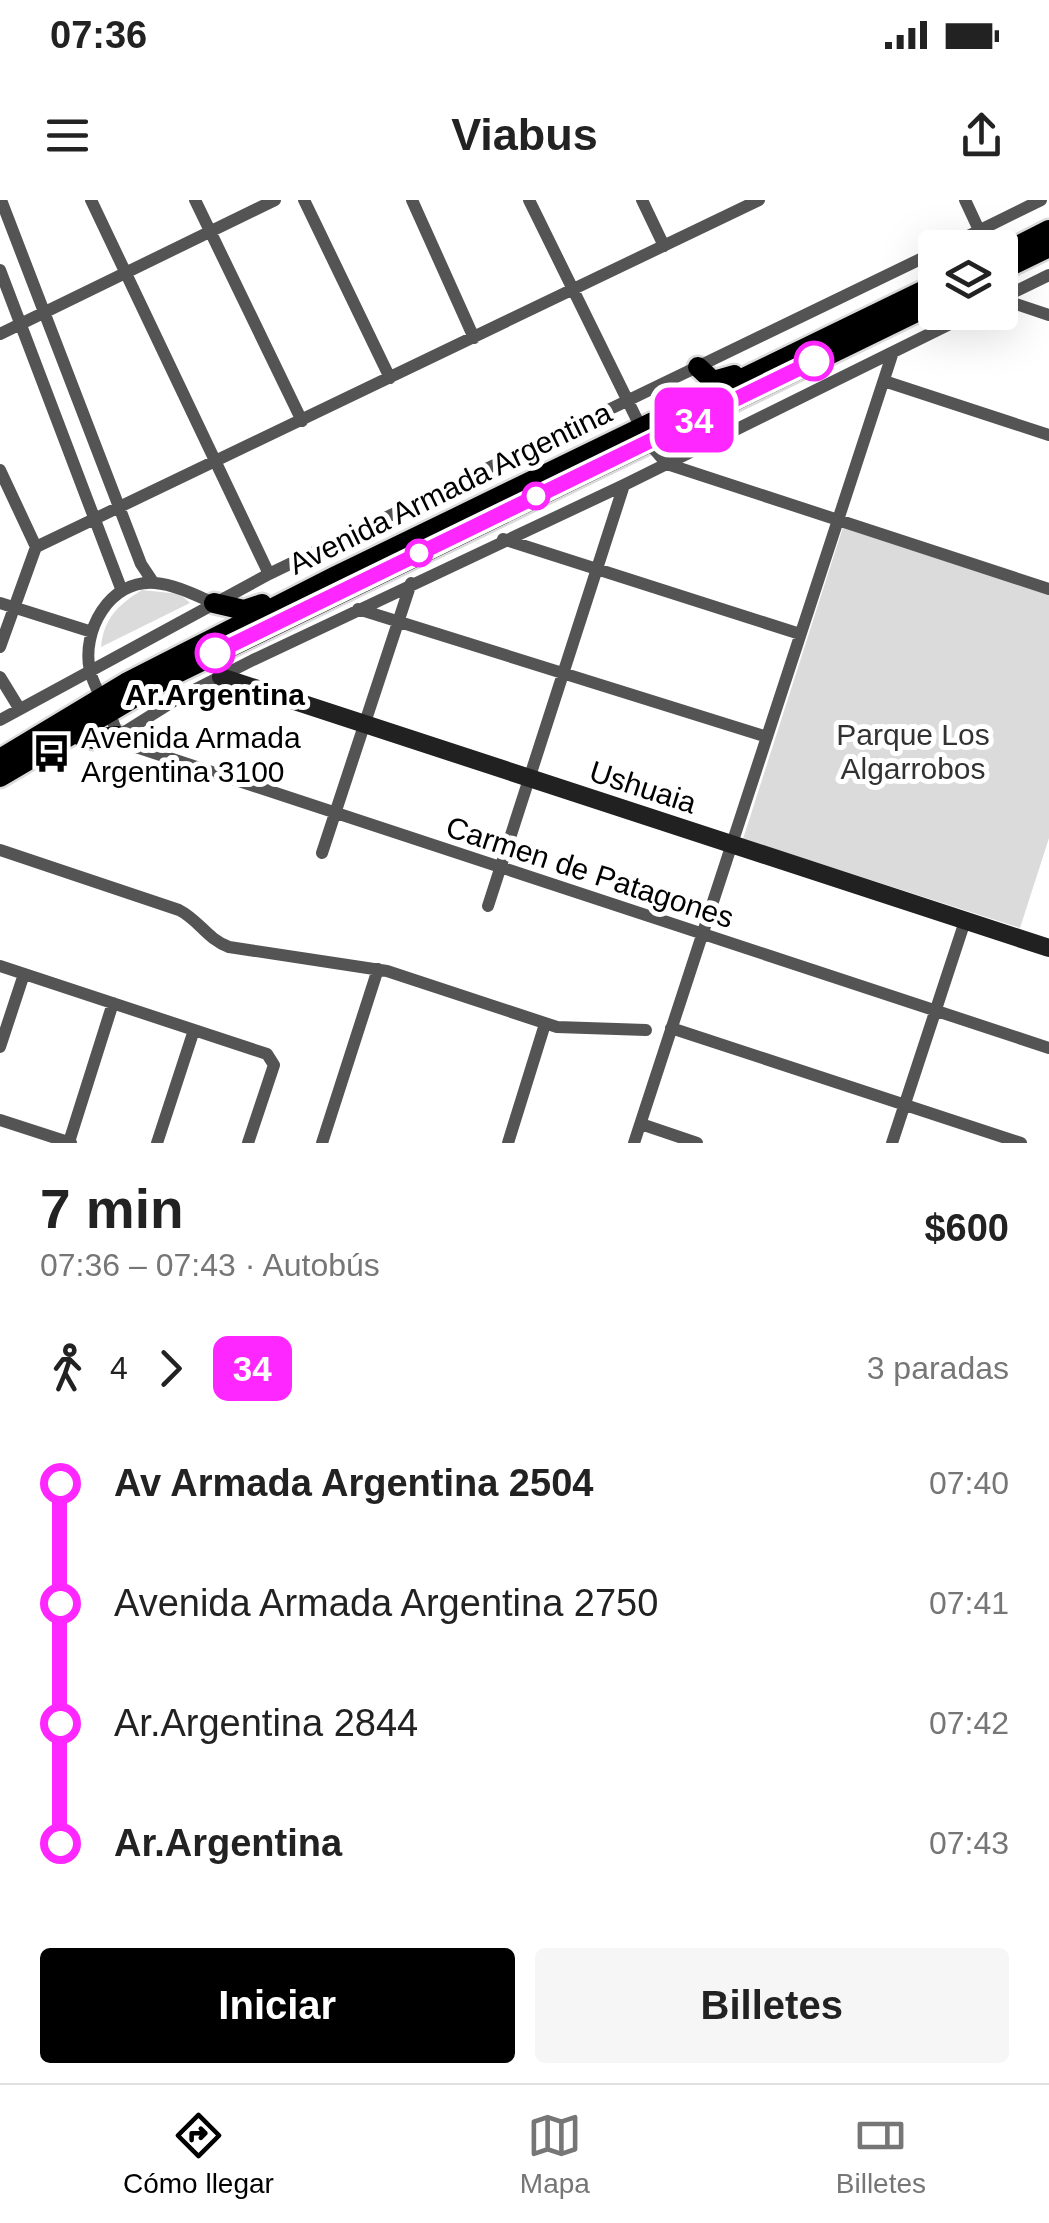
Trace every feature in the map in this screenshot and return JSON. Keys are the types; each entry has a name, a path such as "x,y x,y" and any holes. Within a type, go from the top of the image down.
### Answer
{"main road":[{"path":"1018,245 1049,230"},
{"path":"1018,262 1049,247"},
{"name":"Avenida Armada Argentina","path":"0,778 72,733 106,703 263,630 645,435 774,362 918,294"},
{"name":"Avenida Armada Argentina","path":"0,759 334,577 918,310"},
{"path":"698,367 708,378 720,380 774,362"},
{"path":"214,603 250,609 334,577"},
{"name":"Ushuaia","path":"221,677 1049,948"},
{"path":"72,733 93,739 118,736"}],"street":[{"path":"2,200 141,564 153,582"},
{"path":"91,200 269,574"},
{"path":"196,200 302,420"},
{"path":"0,334 275,200"},
{"path":"304,200 390,378"},
{"path":"412,200 474,338"},
{"path":"528,200 645,435 667,464 1049,589"},
{"path":"642,200 664,246"},
{"path":"965,200 979,230 1041,200"},
{"path":"0,646 7,605 36,547 121,510 752,202"},
{"name":"Avenida Armada Argentina","path":"0,720 269,574 918,260"},
{"path":"0,270 122,591"},
{"path":"1018,290 1049,275"},
{"path":"1018,305 1049,315"},
{"path":"214,603 153,582 122,591 103,607 92,632 89,669 118,736 221,677 410,583 624,485 938,330"},
{"path":"634,1143 893,352"},
{"path":"884,381 1049,435"},
{"path":"0,470 36,547"},
{"path":"488,906 624,485"},
{"path":"0,500 16,502"},
{"path":"503,539 800,634"},
{"path":"322,853 410,583"},
{"path":"7,605 92,632"},
{"path":"358,609 767,737"},
{"path":"0,678 20,708"},
{"name":"Carmen de Patagones","path":"118,736 136,748 1049,1048"},
{"path":"0,850 179,910 191,916 209,938 229,948 378,970 510,1008 544,1024 646,1030"},
{"path":"892,1143 965,921"},
{"path":"0,966 273,1060 248,1143"},
{"path":"322,1143 378,970"},
{"path":"0,1047 24,974"},
{"path":"0,1120 70,1143 113,1003"},
{"path":"508,1143 544,1024"},
{"path":"671,1028 1022,1143"},
{"path":"156,1143 194,1030"},
{"path":"641,1124 696,1143"}],"green space":[{"name":"Parque Los Algarrobos","path":"843,527 1049,593 1049,838 1020,928 743,839"},
{"path":"142,590 180,594 190,603 101,647 105,628 114,613"}],"bus line":[{"name":"34","path":"215,653 814,361"}],"place":[{"name":"Ar.Argentina","path":"215,653"},
{"name":"Avenida Armada Argentina 3100","path":"51,754"}]}
